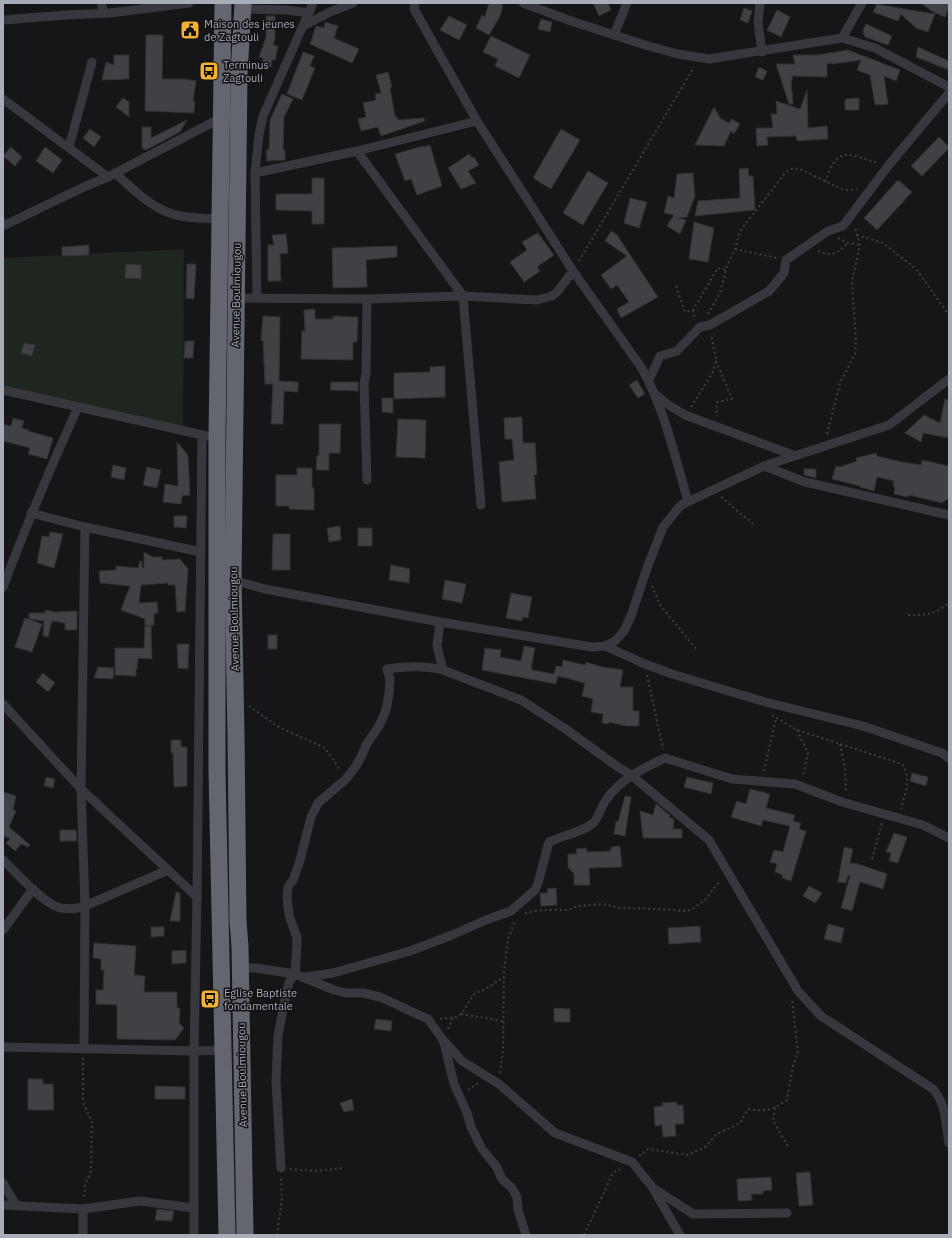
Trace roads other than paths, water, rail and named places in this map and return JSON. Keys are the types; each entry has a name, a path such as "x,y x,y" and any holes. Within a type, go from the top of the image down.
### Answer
{"highway":[{"name":"Avenue Boulmiougou","path":"223,3 220,219 210,436 227,1235"},
{"name":"Avenue Boulmiougou","path":"242,6 239,75 233,580 238,921 245,1235"}],"street":[{"path":"101,3 104,14"},
{"path":"3,20 104,14 189,3"},
{"path":"257,298 254,173 259,134 263,116 313,3"},
{"path":"303,26 330,12 353,3"},
{"path":"415,3 414,9 477,121 573,271 642,367 662,411 688,501"},
{"path":"523,3 614,35 678,54 710,59 762,52 842,38 875,48 949,87"},
{"path":"614,35 627,3"},
{"path":"760,3 758,22 762,52"},
{"path":"842,38 862,3"},
{"path":"242,6 309,13"},
{"path":"69,147 92,62"},
{"path":"649,380 660,356 677,351 704,326 768,291 784,273 786,260 828,231 843,226 888,166 949,94"},
{"path":"3,99 69,147 157,207 170,214 220,219"},
{"path":"4,227 111,175 221,118"},
{"path":"254,173 357,151 477,121"},
{"path":"357,151 463,296 481,505"},
{"path":"236,298 367,299 463,296 537,300 545,299 558,292 573,271"},
{"path":"367,299 366,374 364,384 367,480"},
{"path":"233,580 264,589 440,622 592,647 605,646 615,641 624,631 631,616 663,527 682,505 764,466 889,424 949,379"},
{"path":"3,390 210,436 201,552 194,1051 194,1235"},
{"path":"655,394 667,404 685,415 793,456"},
{"path":"3,587 31,513 78,407"},
{"path":"764,466 805,482 949,515"},
{"path":"31,513 85,527 201,552"},
{"path":"84,1049 85,906 81,789 85,527"},
{"path":"440,622 437,646 443,670"},
{"path":"605,646 672,674 765,702 863,726 942,753 949,758"},
{"path":"281,1168 276,1081 278,1036 289,982 295,974 297,938 289,915 287,898 288,887 293,880 299,864 311,817 318,802 346,779 356,766 366,745 379,726 386,710 389,694 390,679 387,670 406,666 443,670 521,700 631,775 709,840 798,991 821,1016 932,1088 940,1098 945,1114 949,1143"},
{"path":"3,704 81,789 197,897"},
{"path":"305,977 333,974 410,951 486,920 517,910 538,883 549,842 572,834 593,823 606,800 620,783 631,775 665,758 732,779 795,784 847,803 923,825 949,838"},
{"path":"3,860 47,902 56,907 76,909 168,870"},
{"path":"3,930 33,889"},
{"path":"240,968 255,968 295,974 334,990 380,997 428,1019 443,1040 462,1061 499,1084 555,1133 632,1162 653,1188 680,1235"},
{"path":"443,1040 454,1084 470,1127 482,1149 496,1166 502,1179 512,1188 517,1197 518,1210 526,1235"},
{"path":"3,1047 194,1051 223,1050"},
{"path":"3,1184 16,1205"},
{"path":"653,1188 693,1214 787,1213"},
{"path":"3,1205 83,1209 140,1202 194,1208"},
{"path":"83,1209 83,1235"}],"place":[{"name":"Maison des jeunes de Zagtouli","path":"190,30"},
{"name":"Terminus Zagtouli","path":"209,71"},
{"name":"Eglise Baptiste fondamentale","path":"210,999"}]}
